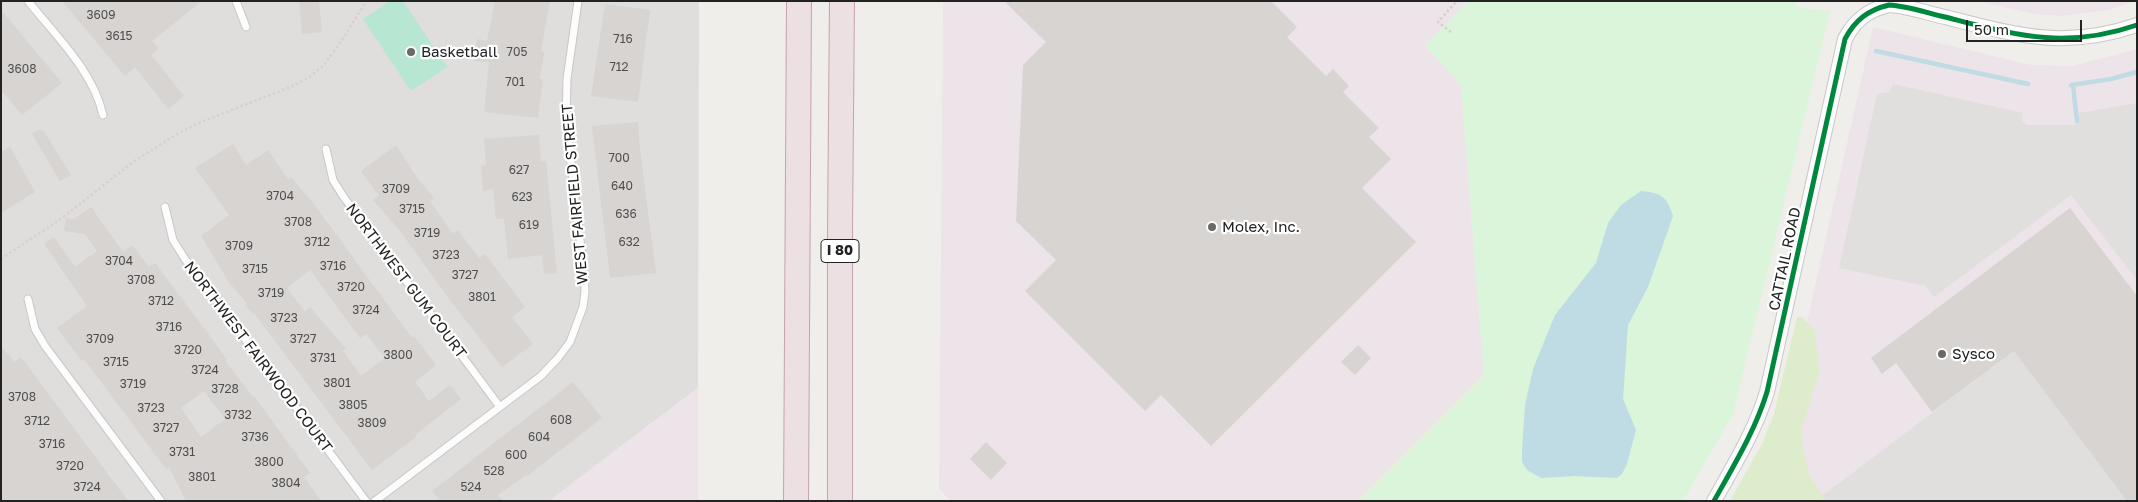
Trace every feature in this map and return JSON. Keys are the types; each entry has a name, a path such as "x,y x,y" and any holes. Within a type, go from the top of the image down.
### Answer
{"highway":[{"path":"796,501 799,1"},
{"name":"I 80","path":"840,501 842,1"}],"street":[{"name":"CATTAIL ROAD","path":"1714,501 1747,443 1759,418 1767,392 1845,39 1860,18 1880,7 1898,6 2024,36 2048,39 2106,34 2137,25"}],"lane":[{"path":"28,1 79,64 92,84 100,101 103,115"},
{"path":"236,1 246,27"},
{"name":"WEST FAIRFIELD STREET","path":"375,501 541,376 570,342 582,307 584,274 566,121 567,78 578,1"},
{"name":"NORTHWEST GUM COURT","path":"326,148 334,180 343,196 500,408"},
{"name":"NORTHWEST FAIRWOOD COURT","path":"165,207 173,240 185,259 366,501"},
{"path":"28,299 35,329 45,346 161,501"}],"path":[{"path":"1,259 62,218 133,162 178,133 293,86 311,76 324,65 366,1"},
{"path":"1451,32 1438,22 1458,1"}],"shaded area":[{"path":"1,1 699,1 698,388 549,501 1,501"},
{"path":"943,1 1468,1 1426,45 1461,85 1484,375 1358,501 951,501 939,489"},
{"path":"1977,1 2136,1 2109,10 2061,16 2034,14"},
{"path":"1873,27 2031,65 2072,66 2137,49 2137,501 1743,501 1790,398"},
{"path":"1893,84 2023,113 2022,121 2027,125 2074,125 2078,122 2078,113 2137,103 2137,280 2071,195 1934,297 1925,286 1839,268 1877,94 1889,92"},
{"path":"2014,351 2127,501 1826,501 1822,496"},
{"path":"698,388 698,501 549,501"}],"green space":[{"name":"Basketball","path":"390,1 403,1 447,67 411,91 363,19"},
{"path":"1468,1 1797,1 1796,7 1830,11 1733,414 1683,501 1358,501 1484,375 1461,85 1425,45"},
{"path":"1797,317 1802,317 1815,331 1819,372 1802,428 1803,449 1809,475 1826,501 1730,501 1762,444 1774,414"}],"water":[{"path":"1641,191 1654,193 1666,200 1673,216 1648,287 1628,325 1623,399 1636,430 1627,464 1622,474 1617,478 1575,476 1541,478 1527,470 1522,462 1525,405 1533,369 1555,315 1596,263 1608,223 1621,205"}],"building":[{"path":"62,1 202,1 152,41 158,48 151,55 184,96 168,109 135,67 125,76"},
{"path":"299,1 319,1 322,32 302,34"},
{"path":"495,1 550,1 541,51 544,52 540,79 543,79 538,118 484,112 489,62 474,61 477,39 487,41"},
{"name":"Molex, Inc.","path":"1004,1 1271,1 1297,27 1287,37 1326,76 1333,69 1349,86 1343,92 1379,128 1369,137 1391,159 1362,188 1416,242 1211,446 1161,395 1145,411 1025,291 1056,260 1016,221 1023,65 1046,42"},
{"path":"605,4 650,10 638,102 591,96"},
{"path":"1,10 62,83 22,115 1,90"},
{"path":"638,122 656,273 610,278 592,126"},
{"path":"38,130 43,130 71,175 60,181 32,134"},
{"path":"539,135 541,162 546,161 557,273 544,274 542,255 508,259 504,218 496,219 493,189 483,191 481,166 486,165 484,139"},
{"path":"233,144 246,165 268,150 288,179 291,177 313,203 412,338 414,336 436,365 415,382 429,401 450,385 461,399 415,435 416,437 372,470 254,313 245,305 247,304 229,282 201,236 229,215 195,168","holes":["310,270 360,338 366,334 385,358 361,376 343,351 346,349 310,307 305,312 287,288"]},
{"path":"396,145 418,179 434,198 430,201 453,234 458,230 479,258 485,254 525,307 512,317 533,344 502,367 397,227 373,200 379,196 361,171"},
{"path":"10,147 35,192 1,213 1,152"},
{"path":"91,207 123,252 132,245 149,267 155,263 227,360 225,361 254,396 310,473 304,477 321,501 186,501 169,467 166,469 84,359 82,361 57,328 87,306 44,244 54,237 75,267 97,251 85,234 64,231 66,218 74,219","holes":["204,391 225,419 201,437 181,408"]},
{"name":"Sysco","path":"2070,208 2137,296 2137,501 2127,501 2014,351 1932,412 1896,363 1882,374 1871,358"},
{"path":"1358,345 1371,358 1355,375 1341,362"},
{"path":"1,346 14,362 21,357 128,501 1,501"},
{"path":"573,382 602,418 527,476 498,495 503,501 440,501 432,491"},
{"path":"986,442 1007,463 991,480 970,459"}],"waterway":[{"path":"1876,51 2028,84"},
{"path":"2071,85 2111,79 2137,72"},
{"path":"2073,85 2077,121"}],"cycle path":[{"path":"1714,501 1750,434 1767,392 1845,39 1853,26 1868,13 1889,5 1910,8 2018,34 2040,37 2086,37 2111,33 2137,25"}],"place":[{"name":"Basketball","path":"411,52"},
{"name":"Molex, Inc.","path":"1212,227"},
{"name":"Sysco","path":"1942,354"}]}
